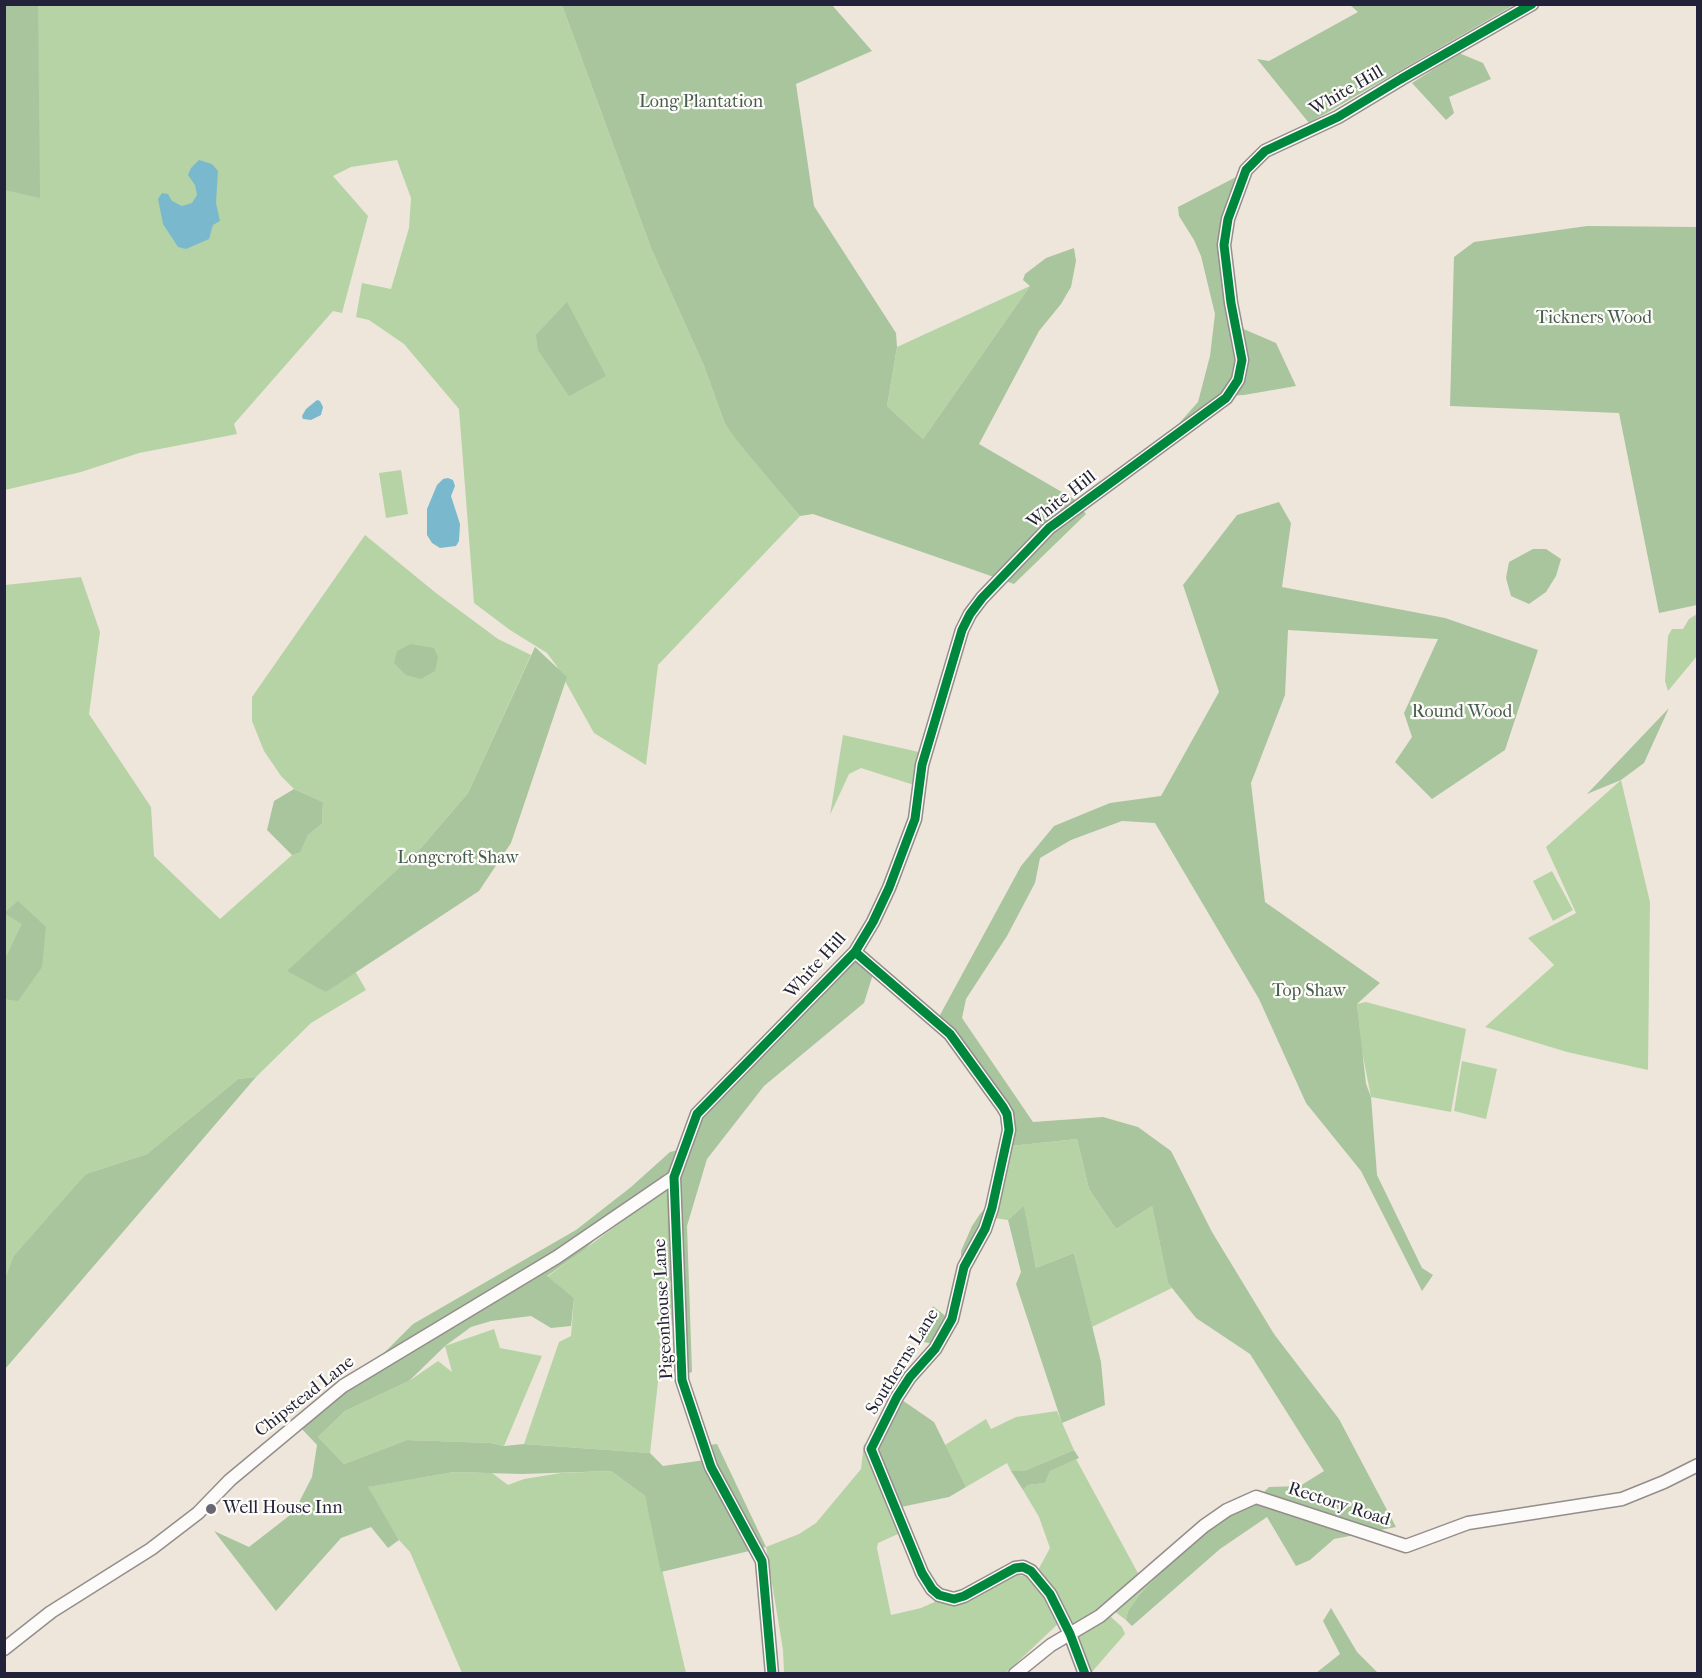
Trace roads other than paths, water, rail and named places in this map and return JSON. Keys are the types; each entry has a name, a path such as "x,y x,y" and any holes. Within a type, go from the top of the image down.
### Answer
{"street":[{"name":"White Hill","path":"674,1176 697,1114 855,951 873,922 889,888 915,819 922,765 956,648 970,614 994,584 1049,528 1226,399 1238,380 1242,360 1231,303 1224,244 1228,219 1246,170 1265,151 1338,117 1532,4"},
{"name":"Southerns Lane","path":"855,951 950,1034 1003,1107 1007,1114 1009,1130 992,1208 985,1229 964,1267 952,1319 934,1349 897,1396 871,1449 922,1573 939,1596 954,1599 964,1596 1015,1568 1023,1567 1031,1571 1050,1594 1070,1634"},
{"name":"Chipstead Lane","path":"4,1649 51,1612 161,1542 198,1513 230,1480 343,1386 557,1257 674,1176"},
{"name":"Pigeonhouse Lane","path":"674,1176 682,1380 711,1467 762,1561 772,1674"},
{"name":"Rectory Road","path":"1015,1674 1042,1651 1100,1616 1204,1526 1227,1510 1256,1497 1406,1546 1468,1522 1622,1499 1698,1465"},
{"path":"1070,1634 1085,1674"}],"water":[{"path":"199,160 212,164 218,171 216,203 220,221 213,225 209,239 186,249 178,247 163,224 158,199 162,193 168,194 172,201 182,206 192,203 197,195 195,185 188,175"},
{"path":"317,400 323,407 321,415 311,420 303,419 302,416 306,409"},
{"path":"443,479 453,480 455,486 451,496 460,524 459,541 456,546 440,548 432,543 427,535 427,509 437,485"}],"place":[{"name":"Well House Inn","path":"211,1509"}],"park label":[{"name":"Long Plantation","path":"701,103"},
{"name":"Tickners Wood","path":"1594,319"},
{"name":"Round Wood","path":"1462,713"},
{"name":"Longcroft Shaw","path":"458,859"},
{"name":"Top Shaw","path":"1309,992"}]}
